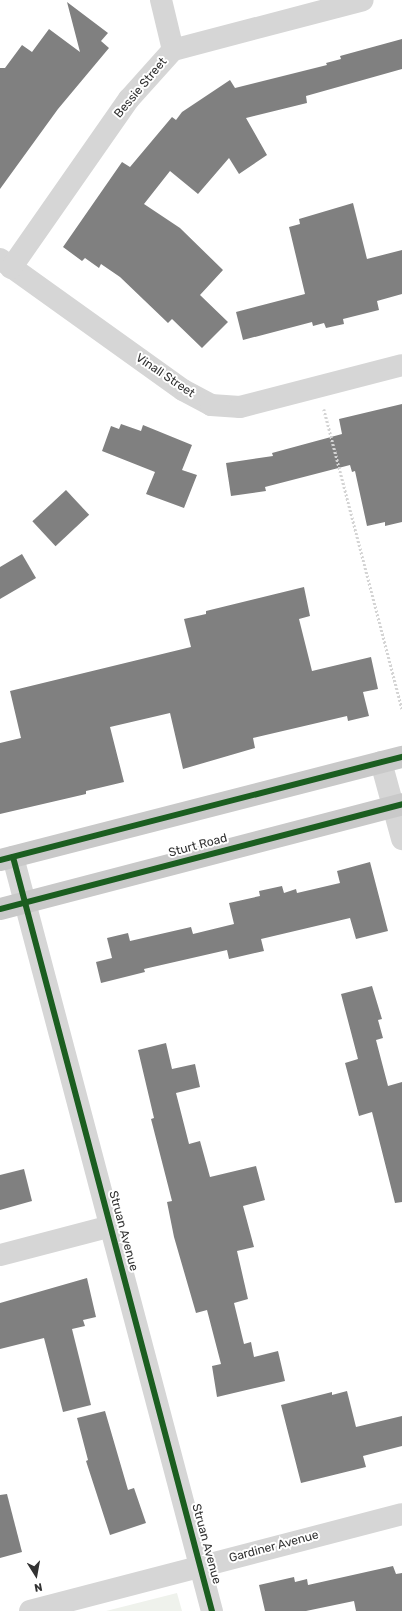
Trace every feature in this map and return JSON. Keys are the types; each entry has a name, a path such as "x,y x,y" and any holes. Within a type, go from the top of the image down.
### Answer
{"main road":[{"path":"6,858 402,757"},
{"name":"Sturt Road","path":"0,909 398,805"}],"street":[{"path":"161,0 173,50"},
{"name":"Bessie Street","path":"6,263 129,99 173,50 363,0"},
{"name":"Vinall Street","path":"6,263 183,390 211,405 240,407 402,365"},
{"path":"381,762 398,805 402,839"},
{"name":"Struan Avenue","path":"6,858 25,902 212,1611"},
{"path":"0,1255 111,1226"},
{"name":"Gardiner Avenue","path":"30,1611 402,1514"}],"path":[{"path":"318,387 402,709"}],"shaded area":[{"path":"177,1593 182,1611 106,1611"}],"building":[{"path":"67,2 108,33 101,41 109,48 58,109 0,189 0,68 5,68 22,45 32,52 49,29 80,52"},
{"path":"402,39 402,69 306,96 307,103 246,118 267,155 239,174 229,158 198,194 170,171 144,204 180,228 223,270 200,295 228,322 202,348 172,319 168,323 120,277 101,264 99,268 85,258 82,261 63,247 122,162 130,167 172,117 176,120 182,112 230,80 235,88 327,65 326,63 341,59 340,56"},
{"path":"353,203 367,259 402,250 402,294 377,301 379,310 343,319 344,324 326,328 324,323 313,326 312,322 243,340 236,312 305,294 289,227 300,224 299,219"},
{"path":"402,404 402,522 385,526 385,522 367,526 355,471 352,472 350,465 265,487 266,491 231,496 226,463 273,456 272,453 342,434 339,419"},
{"path":"121,424 141,431 143,425 192,445 182,470 197,475 184,508 146,494 155,472 102,451 111,426 119,429"},
{"path":"66,490 89,515 56,546 32,521"},
{"path":"22,554 36,578 0,599 0,567"},
{"path":"304,587 310,616 299,619 312,671 371,657 378,689 363,692 369,716 348,721 347,716 253,738 255,748 183,769 170,713 110,727 124,782 86,791 86,794 0,814 0,743 21,738 10,691 191,647 184,619 206,614 206,611"},
{"path":"370,862 388,931 356,939 350,918 261,939 264,951 229,959 227,950 144,969 145,972 101,983 96,962 112,958 107,938 128,933 130,941 191,927 193,934 234,924 229,903 260,896 259,891 282,886 284,893 296,889 297,893 340,883 337,871"},
{"path":"372,986 382,1019 378,1020 383,1038 376,1040 388,1086 402,1082 402,1202 395,1203 372,1112 359,1116 345,1063 358,1059 341,994"},
{"path":"166,1043 172,1069 195,1064 200,1087 176,1093 189,1144 200,1141 210,1177 256,1166 265,1200 243,1206 254,1247 237,1251 248,1299 234,1303 244,1344 251,1342 254,1357 278,1351 285,1381 217,1397 212,1366 221,1364 207,1310 196,1313 174,1237 167,1202 172,1201 151,1119 154,1118 138,1050"},
{"path":"24,1169 32,1201 0,1210 0,1175"},
{"path":"87,1278 96,1317 83,1320 85,1326 72,1329 91,1405 63,1412 44,1338 0,1349 0,1303"},
{"path":"347,1391 356,1427 402,1416 402,1446 363,1456 366,1467 301,1483 281,1405 332,1392 332,1395"},
{"path":"105,1411 128,1490 134,1488 146,1523 110,1535 86,1461 88,1460 77,1418"},
{"path":"7,1494 22,1552 0,1558 0,1495"},
{"path":"393,1566 396,1574 402,1573 402,1611 356,1611 354,1601 306,1611 265,1611 259,1585 294,1577 295,1582 307,1579 308,1585"}],"cycle path":[{"path":"0,860 402,757"},
{"path":"0,909 402,804"},
{"path":"13,857 212,1611"}]}
